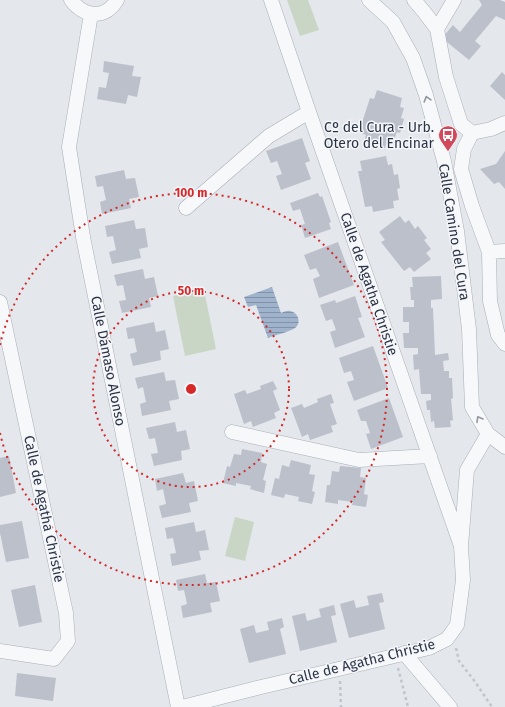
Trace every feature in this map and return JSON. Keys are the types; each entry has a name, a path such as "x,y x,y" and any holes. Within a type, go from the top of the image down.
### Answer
{"street":[{"path":"71,0 83,11 91,14 100,13 107,10 116,0"},
{"name":"Calle de Agatha Christie","path":"271,0 461,546"},
{"name":"Calle Camino del Cura","path":"369,0 394,22 413,58 426,95 444,162 457,231 469,329 472,407 488,434 505,447"},
{"path":"414,0 426,13 436,29 446,76 460,124 472,133 490,129 505,123"},
{"path":"436,29 454,0"},
{"name":"Calle Dámaso Alonso","path":"91,14 68,148 83,237 178,707"},
{"path":"186,208 269,136 309,112"},
{"path":"472,133 464,149 461,168 472,206 489,252 490,301 498,335 505,344"},
{"path":"489,252 505,251"},
{"name":"Calle de Agatha Christie","path":"0,302 66,613 68,641 54,659 0,651"},
{"path":"232,432 359,460 430,456"},
{"name":"Calle de Agatha Christie","path":"182,707 340,668 429,648 447,639 457,625 463,580 461,546 467,470 488,434"},
{"path":"400,654 450,707"}],"path":[{"path":"451,634 460,661 492,707"},
{"path":"400,654 408,707"},
{"path":"340,668 341,707"}],"green space":[{"path":"287,0 308,0 319,30 300,36"},
{"path":"204,290 216,349 185,356 173,296"},
{"path":"235,517 254,522 245,561 225,556"}],"water":[{"path":"272,287 281,313 288,311 293,312 299,321 295,328 268,338 256,305 248,307 244,297"}],"building":[{"path":"479,0 500,0 505,2 505,20 496,16 475,41 481,46 469,60 442,38 453,25 460,32 482,5"},
{"path":"104,61 134,66 132,76 141,77 137,97 128,95 126,104 97,99 99,87 106,88 109,73 103,72"},
{"path":"502,72 505,75 505,100 490,86"},
{"path":"377,90 402,98 400,107 404,108 401,118 404,119 400,133 397,132 393,142 387,141 385,148 364,141 366,135 359,132 370,98 374,99"},
{"path":"302,138 310,161 305,163 311,179 281,190 276,176 282,174 277,161 271,163 266,151"},
{"path":"505,151 505,189 499,182 494,184 480,169 496,164"},
{"path":"386,156 388,165 392,164 394,175 398,174 400,188 397,189 399,200 393,201 394,208 373,212 372,206 365,207 358,171 362,171 360,161"},
{"path":"124,170 126,179 135,178 139,197 129,199 131,208 102,214 100,202 106,200 103,186 97,187 95,176"},
{"path":"318,193 320,197 322,196 331,222 329,223 331,229 305,238 301,225 305,224 300,209 293,211 290,203"},
{"path":"400,216 405,223 409,220 415,229 418,226 427,238 424,240 431,249 426,253 431,259 414,272 410,267 404,271 381,242 385,240 379,232"},
{"path":"134,220 136,229 145,228 148,247 139,249 141,258 112,264 109,252 116,250 113,236 107,237 105,226"},
{"path":"338,242 354,285 319,298 313,279 320,276 316,268 310,270 304,255"},
{"path":"143,269 145,279 154,277 158,296 149,298 151,307 122,313 119,301 126,300 123,285 117,286 114,275"},
{"path":"441,276 442,299 431,300 431,308 433,308 435,355 448,353 449,360 443,361 444,371 449,371 449,378 452,378 453,398 451,399 453,420 450,421 451,427 435,428 434,421 431,422 430,410 427,410 426,401 431,400 431,394 421,394 419,369 414,370 413,355 418,354 418,348 404,348 403,333 409,333 409,322 403,322 403,307 414,307 414,300 411,300 410,287 413,287 412,277"},
{"path":"355,296 362,317 358,318 365,337 335,348 330,332 336,330 332,319 326,321 320,305 335,300 336,303"},
{"path":"154,322 156,332 165,330 169,349 160,351 161,360 133,366 130,354 137,352 134,338 128,339 126,328"},
{"path":"373,346 388,388 354,401 347,382 354,380 351,371 344,373 339,358"},
{"path":"164,372 166,381 175,380 179,399 169,401 171,410 142,416 140,404 146,402 143,387 138,389 135,378"},
{"path":"273,381 277,389 273,391 280,410 274,413 276,418 253,427 251,421 244,424 234,394 245,390 247,394 261,389 260,386"},
{"path":"331,394 334,403 330,404 337,424 331,426 333,432 310,440 308,434 302,437 291,408 302,404 304,408 318,402 317,399"},
{"path":"389,398 403,437 371,449 366,434 370,433 366,421 361,421 357,410"},
{"path":"175,422 177,432 186,430 190,449 181,451 182,460 154,466 151,454 158,453 155,438 149,439 146,428"},
{"path":"242,449 262,453 261,462 267,464 263,480 266,481 264,493 250,489 251,486 236,483 236,486 223,483 227,466 230,467 234,454 241,455"},
{"path":"9,456 16,493 0,497 0,458"},
{"path":"291,460 311,465 309,474 315,475 312,491 315,492 312,504 298,501 299,497 285,494 284,498 271,495 275,478 279,479 282,465 289,467"},
{"path":"340,466 361,468 360,477 366,478 364,494 368,495 366,507 352,505 353,502 338,500 338,504 325,502 327,485 330,485 332,471 339,472"},
{"path":"183,473 186,483 194,481 198,501 189,503 191,512 162,518 159,506 166,504 163,489 157,491 155,479"},
{"path":"22,521 29,558 6,562 0,533 0,525"},
{"path":"194,522 196,532 205,530 209,550 199,551 201,560 172,566 170,554 176,553 173,538 167,539 165,528"},
{"path":"205,574 207,583 216,582 220,601 210,603 212,612 183,618 181,606 187,604 184,590 178,591 176,580"},
{"path":"35,585 42,622 19,627 11,590"},
{"path":"382,593 384,602 379,603 385,629 349,638 340,604 354,600 356,608 369,605 367,596"},
{"path":"334,605 336,615 331,616 337,642 300,651 292,616 305,613 307,621 321,617 319,609"},
{"path":"282,618 284,627 280,629 286,654 249,663 240,629 254,625 256,633 269,630 267,622"},
{"path":"17,673 56,678 53,701 15,696"}],"place":[{"name":"Cº del Cura - Urb. Otero del Encinar","path":"448,152"}]}
